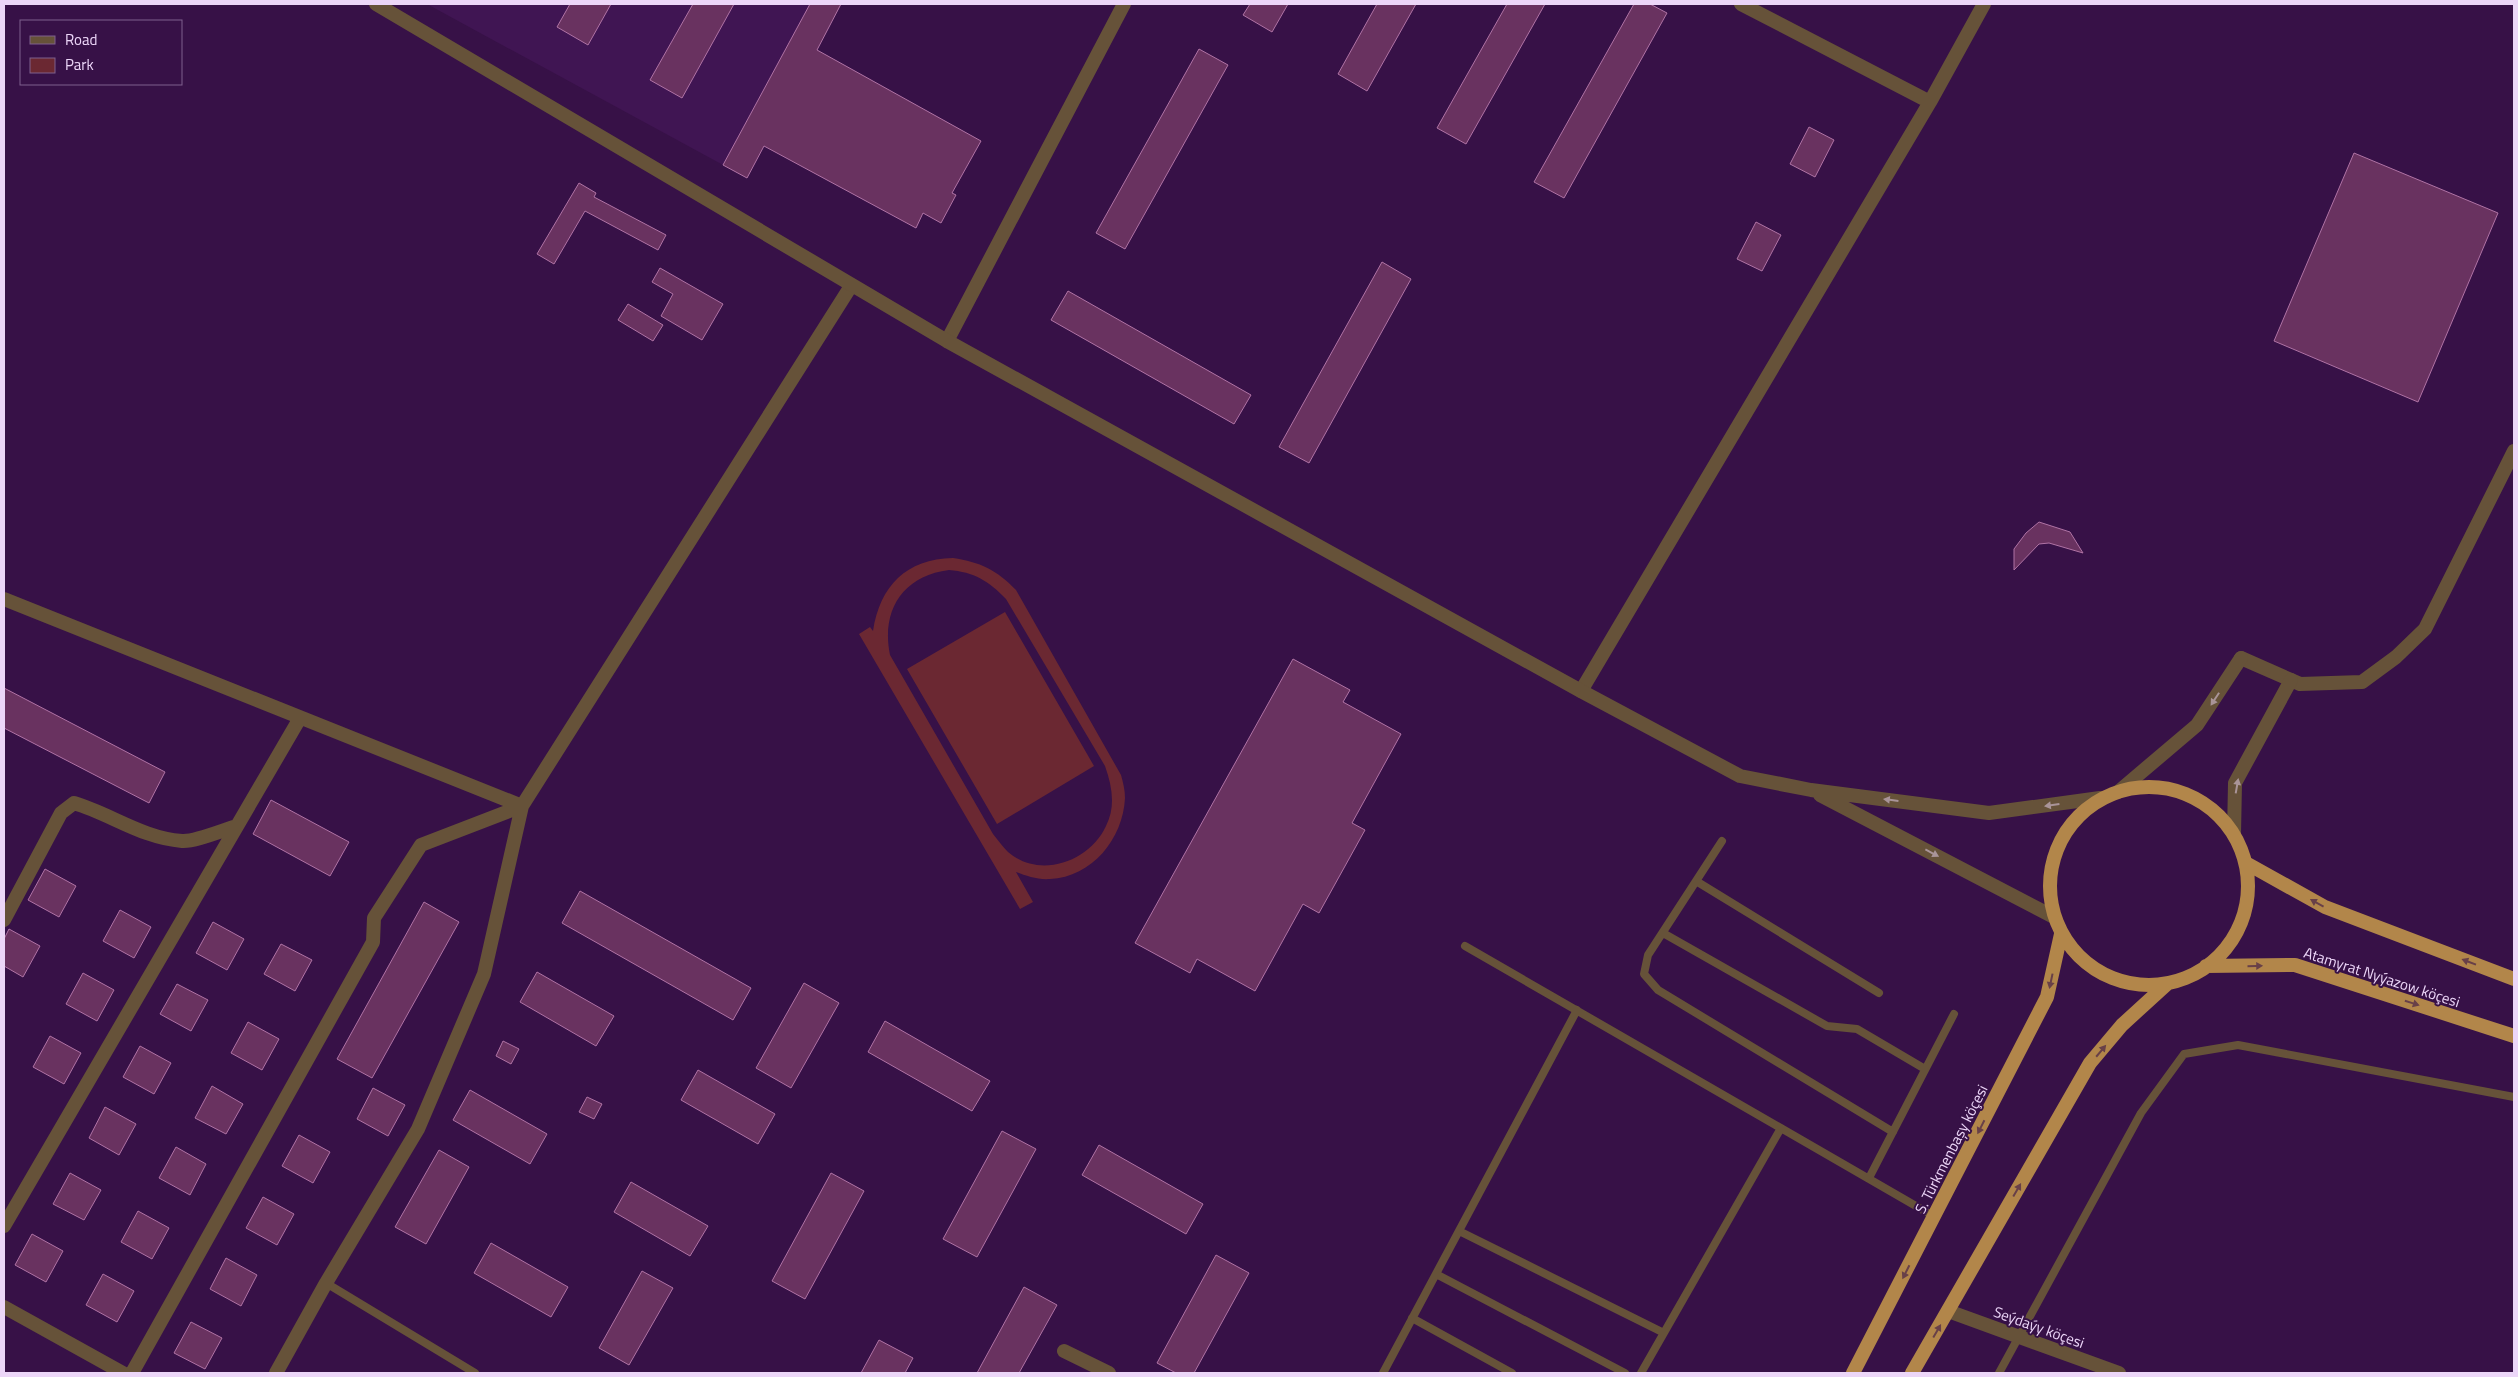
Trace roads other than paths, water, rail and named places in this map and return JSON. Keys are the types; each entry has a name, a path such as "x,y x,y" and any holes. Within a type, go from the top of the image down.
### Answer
{"highway":[{"path":"2160,787 2189,794 2215,811 2234,834 2246,863 2248,892 2242,920 2228,946 2206,966 2188,977 2168,983 2136,984 2106,976 2080,958 2061,934 2054,917 2050,872 2067,829 2100,798 2118,792 2129,788 2160,787"},
{"path":"2246,863 2325,907 2514,979"},
{"name":"S. Türkmenbaşy köçesi","path":"1853,1373 2048,997 2061,934"},
{"name":"Atamyrat Nyýazow köçesi","path":"2206,966 2295,965 2514,1036"},
{"path":"1912,1373 2090,1063 2122,1025 2168,983"}],"street":[{"path":"376,4 947,341 1581,691 1740,776 1811,790 1990,813 2100,798"},
{"path":"947,341 1124,4"},
{"path":"1741,4 1930,102"},
{"path":"1581,691 1930,102 1984,4"},
{"path":"276,1373 326,1283 418,1128 484,974 522,806 851,286"},
{"path":"2118,792 2198,726 2241,658 2300,684 2362,682 2396,657 2425,629 2514,451"},
{"path":"4,599 522,806"},
{"path":"2234,834 2235,783 2291,680"},
{"path":"4,1226 300,718"},
{"path":"1811,790 2054,917"},
{"path":"4,920 61,813 74,803 89,807 138,832 183,841 237,826"},
{"path":"132,1373 373,942 374,918 421,845 522,806"},
{"path":"4,1307 123,1373"},
{"name":"Seýdaýy köçesi","path":"1948,1311 2119,1373"},
{"path":"1064,1350 1109,1373"}],"lane":[{"path":"1722,841 1648,955 1644,974 1658,990 1893,1132"},
{"path":"1696,881 1879,993"},
{"path":"1664,933 1827,1026 1858,1029 1926,1069"},
{"path":"1465,946 1935,1216"},
{"path":"1383,1373 1577,1010"},
{"path":"1869,1178 1954,1014"},
{"path":"1999,1373 2141,1113 2184,1054 2238,1045 2514,1097"},
{"path":"1641,1373 1662,1332 1781,1128"},
{"path":"1459,1231 1662,1332"},
{"path":"1436,1274 1625,1373"},
{"path":"326,1283 475,1373"},
{"path":"1412,1318 1512,1373"}]}
